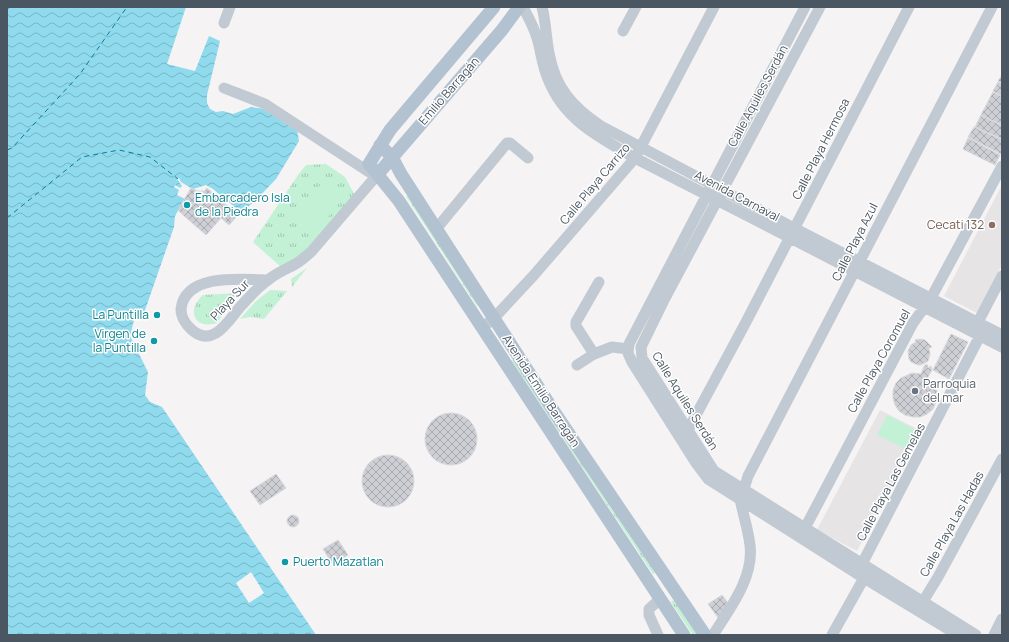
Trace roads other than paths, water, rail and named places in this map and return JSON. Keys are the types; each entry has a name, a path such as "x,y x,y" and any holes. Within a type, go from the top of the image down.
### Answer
{"main road":[{"name":"Emilio Barragán","path":"372,170 380,145 390,130 494,7"},
{"name":"Emilio Barragán","path":"372,170 392,157 502,30 519,7"},
{"name":"Avenida Emilio Barragán","path":"380,145 392,157 401,174 555,413 705,635"},
{"name":"Avenida Emilio Barragán","path":"372,170 399,200 684,635"},
{"path":"658,595 670,582"}],"street":[{"path":"224,23 230,7"},
{"name":"Avenida Carnaval","path":"523,7 534,27 547,78 563,106 579,123 635,158 715,192"},
{"name":"Avenida Carnaval","path":"542,7 550,54 558,81 573,104 585,116 641,147 715,192 792,233 855,272 928,303 981,328 1002,335"},
{"path":"623,31 636,7"},
{"name":"Calle Playa Carrizo","path":"483,327 494,318 534,275 635,158 714,7"},
{"name":"Calle Aquiles Serdán","path":"701,460 688,430 642,358 641,347 805,7"},
{"name":"Calle Aquiles Serdán","path":"820,7 715,192 656,291 628,349 628,354 632,362 701,460 742,494 833,551 862,564 958,635"},
{"name":"Calle Playa Hermosa","path":"688,430 746,322 909,7"},
{"name":"Calle Playa Azul","path":"742,494 748,476 992,7"},
{"path":"224,88 265,104 372,170 367,187 311,252 298,263 268,280"},
{"path":"437,228 507,143 510,143 528,158"},
{"name":"Calle Playa Coromuel","path":"805,528 913,323 928,303 1002,166"},
{"name":"Avenida Carnaval","path":"792,233 860,261 928,303"},
{"name":"Calle Playa Las Gemelas","path":"862,564 981,328 1002,276"},
{"name":"Playa Sur","path":"268,280 241,306 226,326 217,333 206,336 200,335 191,330 184,320 181,311 183,302 188,293 200,285 217,281 268,280"},
{"path":"594,354 576,326 576,322 599,282"},
{"name":"Avenida Carnaval","path":"981,328 1002,347"},
{"path":"577,365 594,354 612,347 628,349"},
{"name":"Calle Playa Las Hadas","path":"920,606 938,577 1002,459"},
{"path":"713,635 746,578 750,561 750,546 742,494"},
{"name":"Calle Aquiles Serdán","path":"742,494 805,528 864,578 976,635"},
{"path":"834,634 864,578"},
{"path":"658,595 649,609 649,615 658,635"},
{"path":"994,635 1002,619"}],"water":[{"path":"7,7 186,7 167,64 195,71 209,36 220,41 207,95 207,103 210,109 216,112 223,111 233,114 251,107 266,109 297,129 299,141 276,179 254,202 241,212 206,185 190,190 175,216 174,227 144,313 134,320 130,336 148,372 145,395 150,402 162,407 316,635 7,635"}],"place":[{"name":"Embarcadero Isla de la Piedra","path":"187,205"},
{"name":"Cecati 132","path":"992,225"},
{"name":"La Puntilla","path":"157,315"},
{"name":"Virgen de la Puntilla","path":"154,341"},
{"name":"Parroquia del mar","path":"915,391"},
{"name":"Puerto Mazatlan","path":"285,562"}]}
